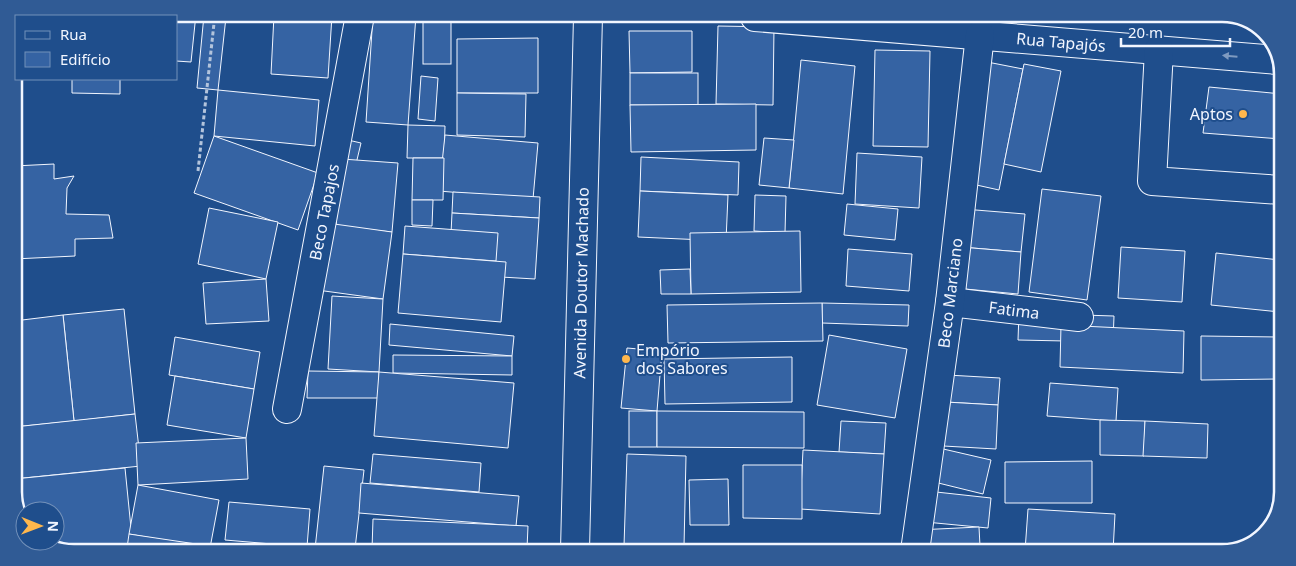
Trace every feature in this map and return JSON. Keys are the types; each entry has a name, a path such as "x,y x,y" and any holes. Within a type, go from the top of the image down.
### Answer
{"street":[{"name":"Beco Tapajos","path":"287,409 359,22"},
{"name":"Avenida Doutor Machado","path":"575,544 588,22"},
{"name":"Rua Tapajós","path":"882,22 925,24 1159,50 1271,59"},
{"name":"Beco Marciano","path":"916,544 950,302 971,29"},
{"path":"1159,50 1152,181 1273,189"},
{"name":"Fatima","path":"950,302 1079,317"}],"path":[{"path":"198,171 214,22"}],"building":[{"path":"178,22 195,22 191,62 178,61"},
{"path":"203,22 225,22 218,90 197,88"},
{"path":"274,22 332,22 328,78 271,74"},
{"path":"373,22 415,22 408,125 366,122"},
{"path":"423,22 451,22 451,64 423,64"},
{"path":"718,26 774,27 773,105 716,104"},
{"path":"629,31 692,31 692,72 630,73"},
{"path":"538,38 538,93 457,93 457,39"},
{"path":"875,50 930,51 928,147 873,146"},
{"path":"801,60 855,66 843,194 789,188"},
{"path":"977,60 1023,69 999,190 954,180"},
{"path":"1024,64 1061,71 1041,172 1004,164"},
{"path":"630,73 698,73 698,105 630,105"},
{"path":"421,76 438,78 435,121 418,119"},
{"path":"72,80 120,80 120,94 72,93"},
{"name":"Aptos","path":"1209,87 1273,93 1273,138 1203,133"},
{"path":"218,90 319,100 315,146 214,136"},
{"path":"457,93 526,94 525,137 457,135"},
{"path":"756,104 756,150 631,152 630,105"},
{"path":"408,125 445,126 444,158 407,158"},
{"path":"445,135 538,143 533,199 439,191"},
{"path":"214,136 318,173 298,230 194,193"},
{"path":"764,138 794,140 789,188 759,185"},
{"path":"348,140 361,143 347,202 333,198"},
{"path":"857,153 922,157 919,208 855,204"},
{"path":"641,157 739,162 738,195 640,191"},
{"path":"413,158 444,158 443,200 412,200"},
{"path":"342,159 398,163 392,232 336,226"},
{"path":"54,164 54,179 74,176 67,188 66,214 109,215 113,238 75,239 75,256 23,259 23,166"},
{"path":"1042,189 1101,196 1087,300 1029,292"},
{"path":"640,191 728,195 726,241 638,237"},
{"path":"453,192 540,197 539,218 452,213"},
{"path":"755,195 786,196 785,233 754,231"},
{"path":"412,200 433,200 432,226 412,225"},
{"path":"847,204 898,209 895,240 844,235"},
{"path":"209,208 278,222 266,279 198,264"},
{"path":"951,208 1025,214 1021,252 948,246"},
{"path":"452,213 539,218 535,279 449,274"},
{"path":"327,223 392,232 383,299 317,290"},
{"path":"405,226 498,233 496,261 403,254"},
{"path":"800,231 801,292 691,294 690,233"},
{"path":"948,246 1021,252 1018,294 944,287"},
{"path":"1121,247 1185,251 1182,302 1118,298"},
{"path":"848,249 912,254 909,291 846,286"},
{"path":"1216,253 1273,259 1274,311 1211,305"},
{"path":"403,254 506,262 501,322 398,313"},
{"path":"690,269 691,294 661,294 660,270"},
{"path":"266,279 269,321 206,324 203,283"},
{"path":"332,296 383,299 379,372 328,369"},
{"path":"822,303 909,305 908,326 822,323"},
{"path":"822,303 823,341 668,343 667,305"},
{"path":"124,309 135,414 74,421 63,315"},
{"path":"1019,313 1114,316 1113,342 1018,340"},
{"path":"63,315 74,421 23,426 23,320"},
{"path":"390,324 514,336 512,356 389,345"},
{"path":"1061,325 1184,331 1183,373 1060,367"},
{"path":"829,335 907,349 895,418 817,405"},
{"path":"1201,336 1274,337 1274,379 1201,380"},
{"path":"175,337 260,352 254,389 169,375"},
{"path":"627,348 662,351 657,411 621,408"},
{"path":"393,355 512,356 512,375 393,373"},
{"path":"792,357 792,402 665,404 664,359"},
{"path":"308,371 379,372 379,398 307,398"},
{"path":"379,372 514,383 508,448 374,436"},
{"path":"930,374 1000,378 998,405 928,401"},
{"path":"175,376 254,389 246,438 167,425"},
{"path":"1050,383 1118,388 1116,421 1047,416"},
{"path":"928,401 998,405 996,449 926,445"},
{"path":"629,411 657,411 657,447 629,447"},
{"path":"657,411 804,412 804,448 657,447"},
{"path":"135,414 141,466 23,478 23,426"},
{"path":"1100,420 1145,421 1144,456 1100,455"},
{"path":"841,421 886,423 884,454 839,452"},
{"path":"1145,421 1208,424 1207,458 1143,456"},
{"path":"246,438 248,479 138,485 136,443"},
{"path":"926,445 991,460 983,494 918,478"},
{"path":"803,450 884,454 880,514 800,509"},
{"path":"373,454 481,463 479,492 370,483"},
{"path":"627,454 686,456 684,544 624,544"},
{"path":"1092,461 1092,503 1005,503 1005,462"},
{"path":"743,465 802,465 802,519 743,518"},
{"path":"324,466 364,470 356,544 316,544"},
{"path":"125,468 133,544 75,544 65,542 65,501 24,501 23,478"},
{"path":"728,479 729,525 690,525 689,480"},
{"path":"361,483 519,496 516,526 359,513"},
{"path":"138,485 219,500 211,544 187,544 129,534"},
{"path":"918,490 991,498 988,528 915,521"},
{"path":"229,502 310,509 307,544 272,544 225,540"},
{"path":"1028,509 1115,514 1113,544 1026,544"},
{"path":"373,519 528,526 527,544 372,544"},
{"path":"979,527 980,544 917,544 917,530"},
{"path":"129,534 196,544 128,544"}],"place":[{"name":"Aptos","path":"1243,114"},
{"name":"Empório dos Sabores","path":"626,359"}]}
